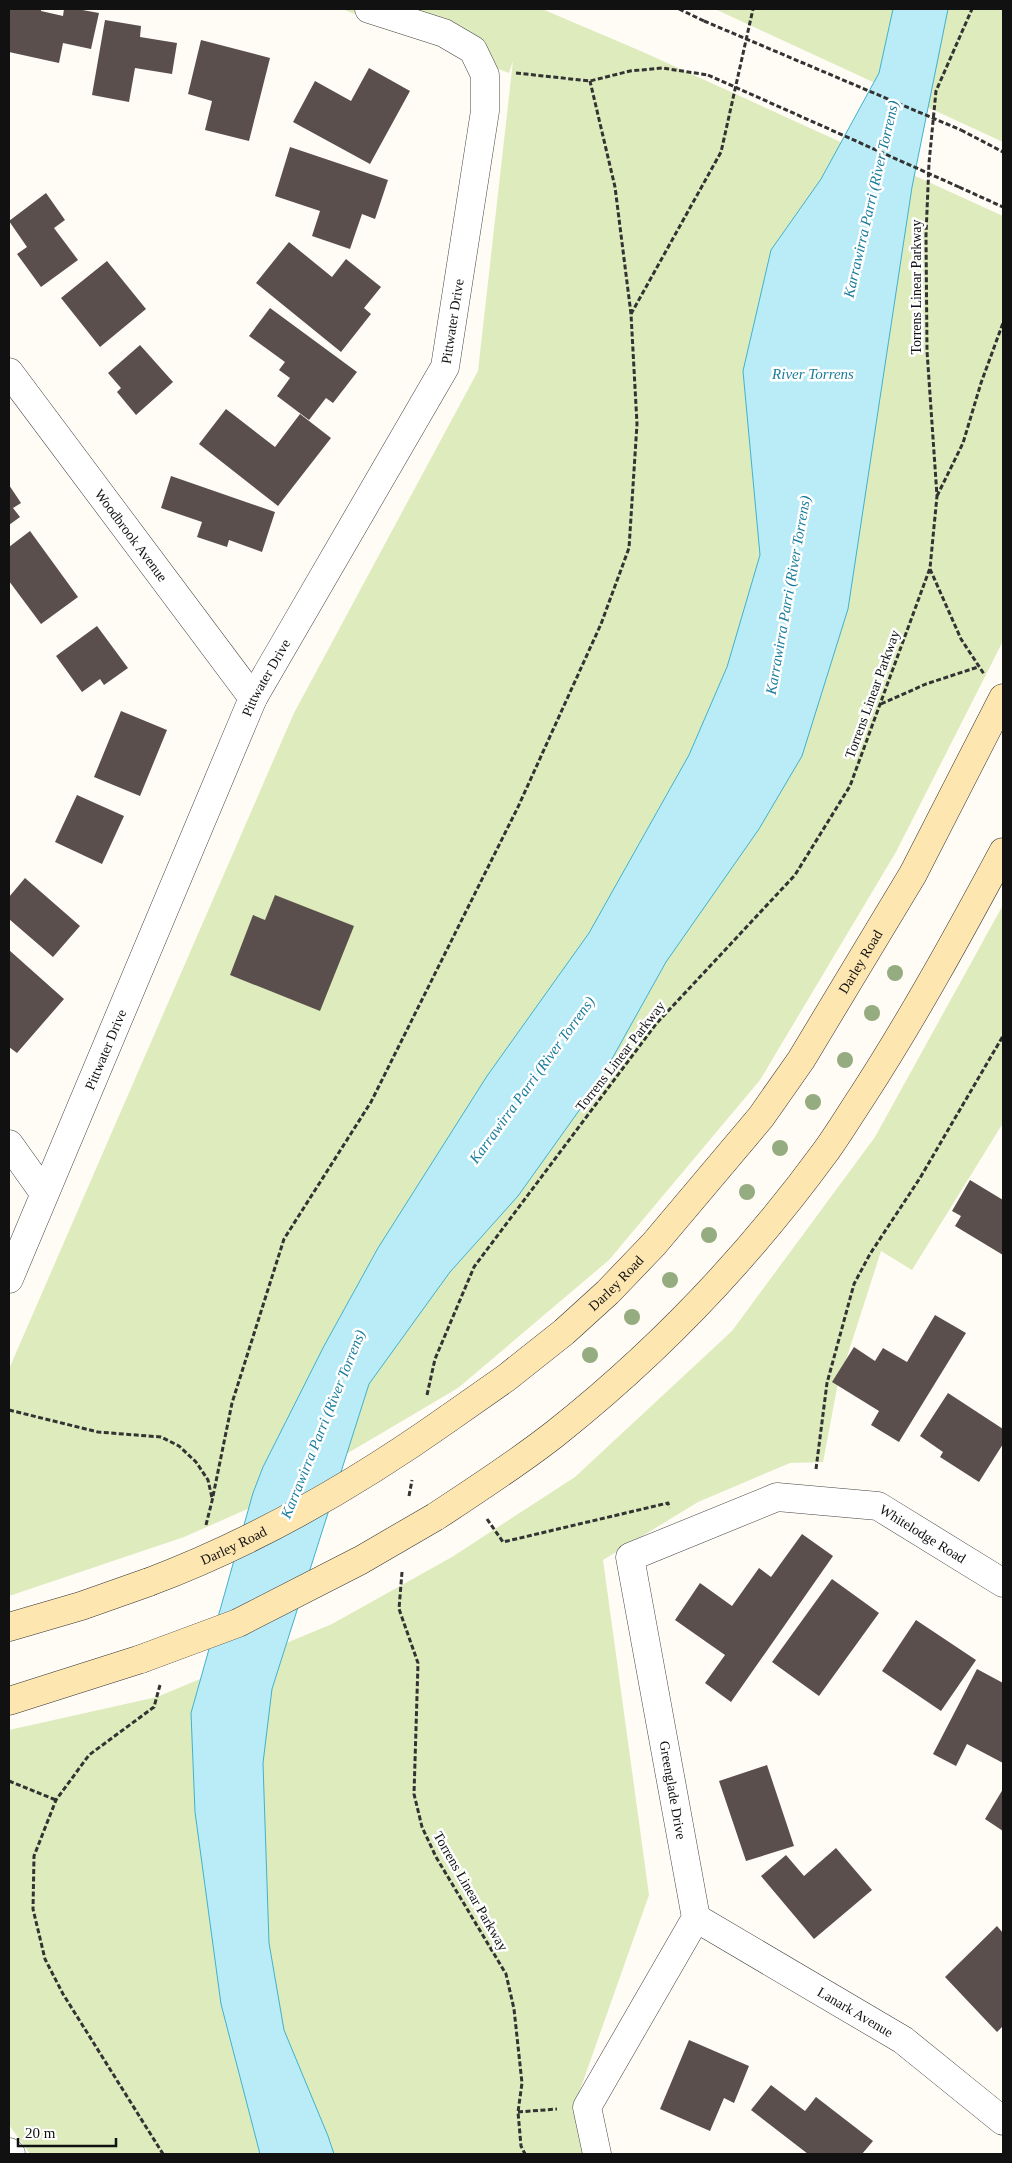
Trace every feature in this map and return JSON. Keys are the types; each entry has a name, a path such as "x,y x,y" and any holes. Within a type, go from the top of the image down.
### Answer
{"main road":[{"name":"Darley Road","path":"9,1627 81,1606 194,1565 284,1520 370,1471 506,1378 564,1332 608,1292 654,1244 761,1117 806,1052 913,874 997,690"},
{"path":"9,1701 141,1659 238,1623 362,1560 470,1494 555,1433 619,1379 729,1270 779,1211 827,1149 894,1046 960,933 1003,852"}],"street":[{"path":"369,9 444,33 473,50 485,75"},
{"name":"Pittwater Drive","path":"9,1280 253,698 445,368 485,111 485,75"},
{"name":"Woodbrook Avenue","path":"9,372 253,698"},
{"path":"9,1144 44,1193"},
{"name":"Whitelodge Road","path":"777,1497 878,1506 1003,1582"},
{"name":"Greenglade Drive","path":"696,1918 630,1557 777,1497"},
{"path":"598,2154 588,2107 696,1918"},
{"name":"Lanark Avenue","path":"696,1918 903,2040 1003,2121"}],"path":[{"path":"679,9 961,130 1003,152"},
{"path":"631,314 721,152 753,9"},
{"name":"Torrens Linear Parkway","path":"474,1267 656,1024 795,875 850,786 930,568 937,496 927,350 926,235 929,163 936,91 972,9"},
{"path":"485,75 509,73 590,81 630,71 662,68 708,74 959,186 1003,208"},
{"path":"204,1530 212,1501 232,1403 284,1239 371,1102 518,807 601,624 629,548 637,424 631,314 614,187 590,81"},
{"path":"937,496 963,442 981,383 1003,323"},
{"path":"930,568 961,639 978,667 997,690"},
{"path":"881,704 926,684 978,667"},
{"path":"814,1500 817,1457 827,1383 854,1284 870,1254 920,1178 1003,1036"},
{"path":"9,1410 98,1432 161,1437 179,1446 196,1462 208,1480 212,1501"},
{"path":"470,1494 504,1542 668,1503 678,1537"},
{"name":"Torrens Linear Parkway","path":"400,1609 418,1663 418,1721 414,1794 422,1827 436,1857 506,1974 514,2009 522,2083 518,2112 521,2146 524,2154"},
{"path":"162,1679 154,1707 89,1755 56,1800 34,1856 33,1909 45,1959 63,1994 163,2154"},
{"path":"9,1781 56,1800"},
{"path":"518,2112 588,2107"}],"green space":[{"path":"342,9 542,9 643,52 1003,216 1003,641 896,852 760,1080 609,1260 458,1388 270,1499 184,1537 9,1596 9,1369 294,713 478,371 513,61 509,73"},
{"path":"715,9 1003,9 1003,142"},
{"path":"1003,905 1003,1123 912,1270 881,1251 837,1388 823,1462 790,1463 698,1502 603,1560 649,1895 575,2104 584,2154 30,2154 9,2125 9,1730 157,1697 332,1624 452,1557 575,1477 732,1331 875,1137"}],"water":[{"name":"River Torrens","path":"893,9 948,9 912,187 848,609 802,756 759,829 666,962 598,1084 518,1196 450,1272 369,1384 272,1689 263,1763 269,1943 284,2030 334,2154 260,2154 221,2004 195,1812 191,1713 253,1493 263,1467 324,1346 378,1248 487,1076 589,933 689,755 727,667 760,555 743,371 771,250 821,179 879,73"}],"building":[{"path":"9,9 41,9 41,11 63,16 64,9 99,13 91,49 63,43 59,63 9,52"},
{"path":"105,20 141,26 140,37 177,43 172,74 135,68 129,102 92,95"},
{"path":"201,40 270,58 249,141 205,130 212,101 188,94"},
{"path":"369,68 410,91 370,164 293,122 315,81 351,101"},
{"path":"290,147 388,180 375,219 362,214 350,249 312,236 320,211 275,196"},
{"path":"46,193 65,220 54,228 78,260 41,287 17,254 27,247 9,221"},
{"path":"289,242 332,277 346,259 381,287 364,308 371,314 341,352 256,283"},
{"path":"107,261 146,309 100,347 61,298"},
{"path":"270,308 357,372 333,403 326,398 309,420 277,396 290,378 279,370 285,362 249,336"},
{"path":"140,345 173,382 136,415 117,392 121,388 108,373"},
{"path":"226,409 275,447 300,414 331,438 278,506 199,444"},
{"path":"171,476 275,512 262,552 229,540 227,547 197,537 202,522 161,508"},
{"path":"9,485 21,503 13,508 20,517 9,525"},
{"path":"30,531 78,597 41,624 9,581 9,547"},
{"path":"97,626 128,668 104,685 100,679 82,692 56,656"},
{"path":"121,711 167,730 140,796 94,777"},
{"path":"77,795 124,816 102,864 55,842"},
{"path":"25,878 80,926 53,957 9,919 9,897"},
{"path":"275,895 354,926 320,1011 230,975 253,915 265,920"},
{"path":"9,950 64,999 17,1053 9,1047"},
{"path":"970,1180 1003,1200 1003,1255 955,1226 961,1216 952,1211"},
{"path":"935,1315 966,1333 899,1442 871,1425 879,1411 832,1382 854,1347 875,1361 883,1348 907,1362"},
{"path":"948,1393 1003,1429 1003,1444 979,1482 940,1457 943,1452 920,1436"},
{"path":"802,1534 833,1556 731,1702 705,1683 725,1655 675,1620 700,1583 732,1606 759,1568 771,1577"},
{"path":"832,1579 879,1613 819,1696 772,1662"},
{"path":"916,1620 976,1660 941,1711 882,1671"},
{"path":"977,1669 1003,1683 1003,1763 967,1744 956,1766 933,1754"},
{"path":"767,1765 794,1846 746,1861 719,1781"},
{"path":"1003,1789 1003,1831 985,1819"},
{"path":"836,1848 872,1890 814,1939 761,1876 786,1855 804,1876"},
{"path":"997,1926 1003,1933 1003,2026 997,2032 945,1977"},
{"path":"689,2040 749,2066 734,2103 724,2098 710,2131 660,2109"},
{"path":"771,2085 805,2111 816,2097 873,2141 862,2154 808,2154 751,2110"}],"water label":[{"name":"Karrawirra Parri (River Torrens)","path":"871,199"},
{"name":"Karrawirra Parri (River Torrens)","path":"788,595"},
{"name":"Karrawirra Parri (River Torrens)","path":"532,1080"},
{"name":"Karrawirra Parri (River Torrens)","path":"323,1424"}]}
